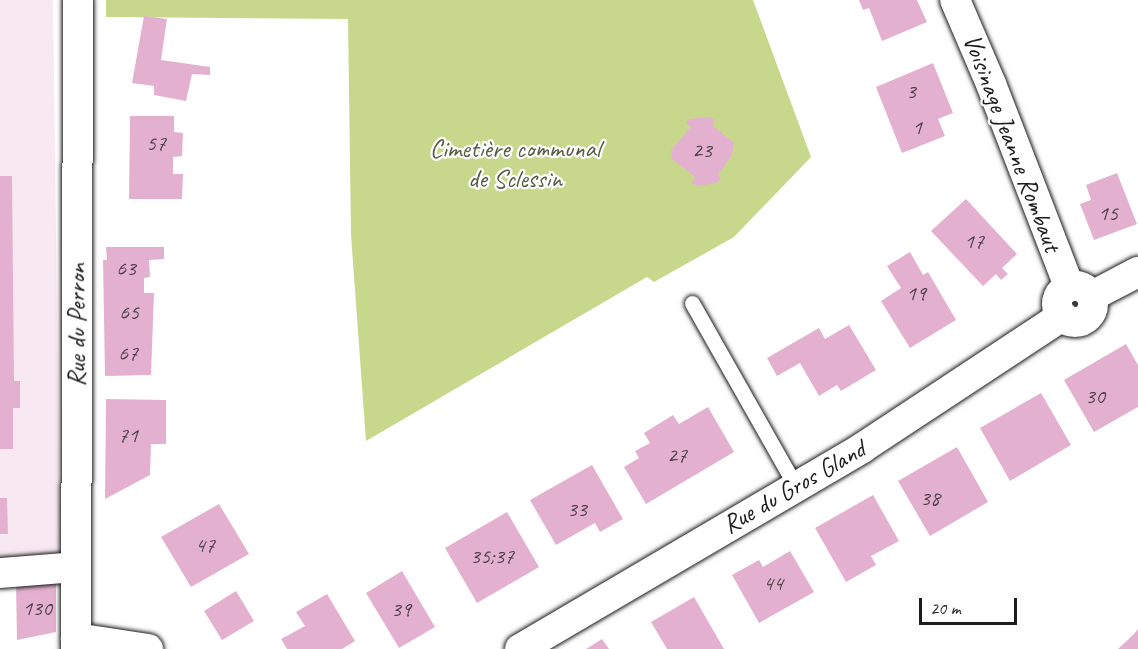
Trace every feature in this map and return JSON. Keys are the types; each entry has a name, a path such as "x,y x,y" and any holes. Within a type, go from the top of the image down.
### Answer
{"street":[{"name":"Rue du Perron","path":"76,644 78,0"},
{"name":"Voisinage Jeanne Rombaut","path":"955,0 1081,291"},
{"path":"1081,291 1138,272"},
{"name":"Rue du Gros Gland","path":"520,649 862,448 1062,316 1057,306 1058,298 1081,291"},
{"path":"0,573 76,567"},
{"path":"76,644 145,646 148,649"}],"lane":[{"path":"692,303 796,487"}],"shaded area":[{"path":"0,0 53,0 60,556 0,561"}],"green space":[{"name":"Cimetière communal de Sclessin","path":"106,0 753,0 811,157 734,237 654,282 647,277 366,441 351,235 348,19 106,17"}],"building":[{"path":"859,0 917,0 927,22 882,41 869,8 863,10"},
{"path":"144,16 167,19 161,60 210,67 210,75 192,74 186,101 154,95 154,86 132,83"},
{"path":"933,63 953,113 938,119 945,136 902,153 876,87"},
{"path":"130,116 174,116 174,132 183,133 182,156 173,157 173,174 183,174 182,199 129,199"},
{"path":"709,117 715,120 712,125 734,143 732,155 718,175 721,178 716,183 697,186 692,183 695,177 672,159 671,150 691,127 686,123 689,119"},
{"path":"1117,173 1137,224 1094,240 1080,204 1091,200 1086,185"},
{"path":"0,176 12,176 14,381 20,381 20,408 13,408 13,449 0,449"},
{"path":"966,199 1017,254 1002,268 1008,274 1001,280 996,274 983,286 931,231"},
{"path":"106,247 164,247 164,259 149,260 150,277 144,278 144,293 154,293 151,375 105,376 103,260 107,260"},
{"path":"910,252 923,275 928,272 956,320 910,348 881,301 901,288 887,266"},
{"path":"849,325 876,370 841,391 837,385 819,396 800,363 777,376 767,358 819,328 825,339"},
{"path":"1126,344 1138,365 1138,407 1094,432 1064,380"},
{"path":"1041,393 1071,445 1010,481 980,428"},
{"path":"106,399 166,400 166,444 151,444 150,475 105,499"},
{"path":"708,407 734,452 646,504 624,467 639,458 635,451 650,443 644,433 673,415 679,424"},
{"path":"957,447 988,502 930,536 898,481"},
{"path":"592,465 623,519 600,532 595,523 556,545 530,500"},
{"path":"873,495 899,541 871,556 876,565 846,582 815,528"},
{"path":"0,498 7,498 8,534 0,534"},
{"path":"219,504 249,554 191,587 161,537"},
{"path":"507,512 539,567 477,603 445,548"},
{"path":"790,551 814,592 759,623 732,575 759,560 763,567"},
{"path":"402,571 435,627 399,648 366,593"},
{"path":"56,582 56,632 17,640 16,584"},
{"path":"236,591 254,621 222,640 204,611"},
{"path":"327,594 355,641 342,649 287,649 281,639 305,626 296,612"},
{"path":"694,597 724,649 667,649 651,622"},
{"path":"1138,629 1138,649 1118,649 1133,635"},
{"path":"602,639 609,649 586,649"}]}
